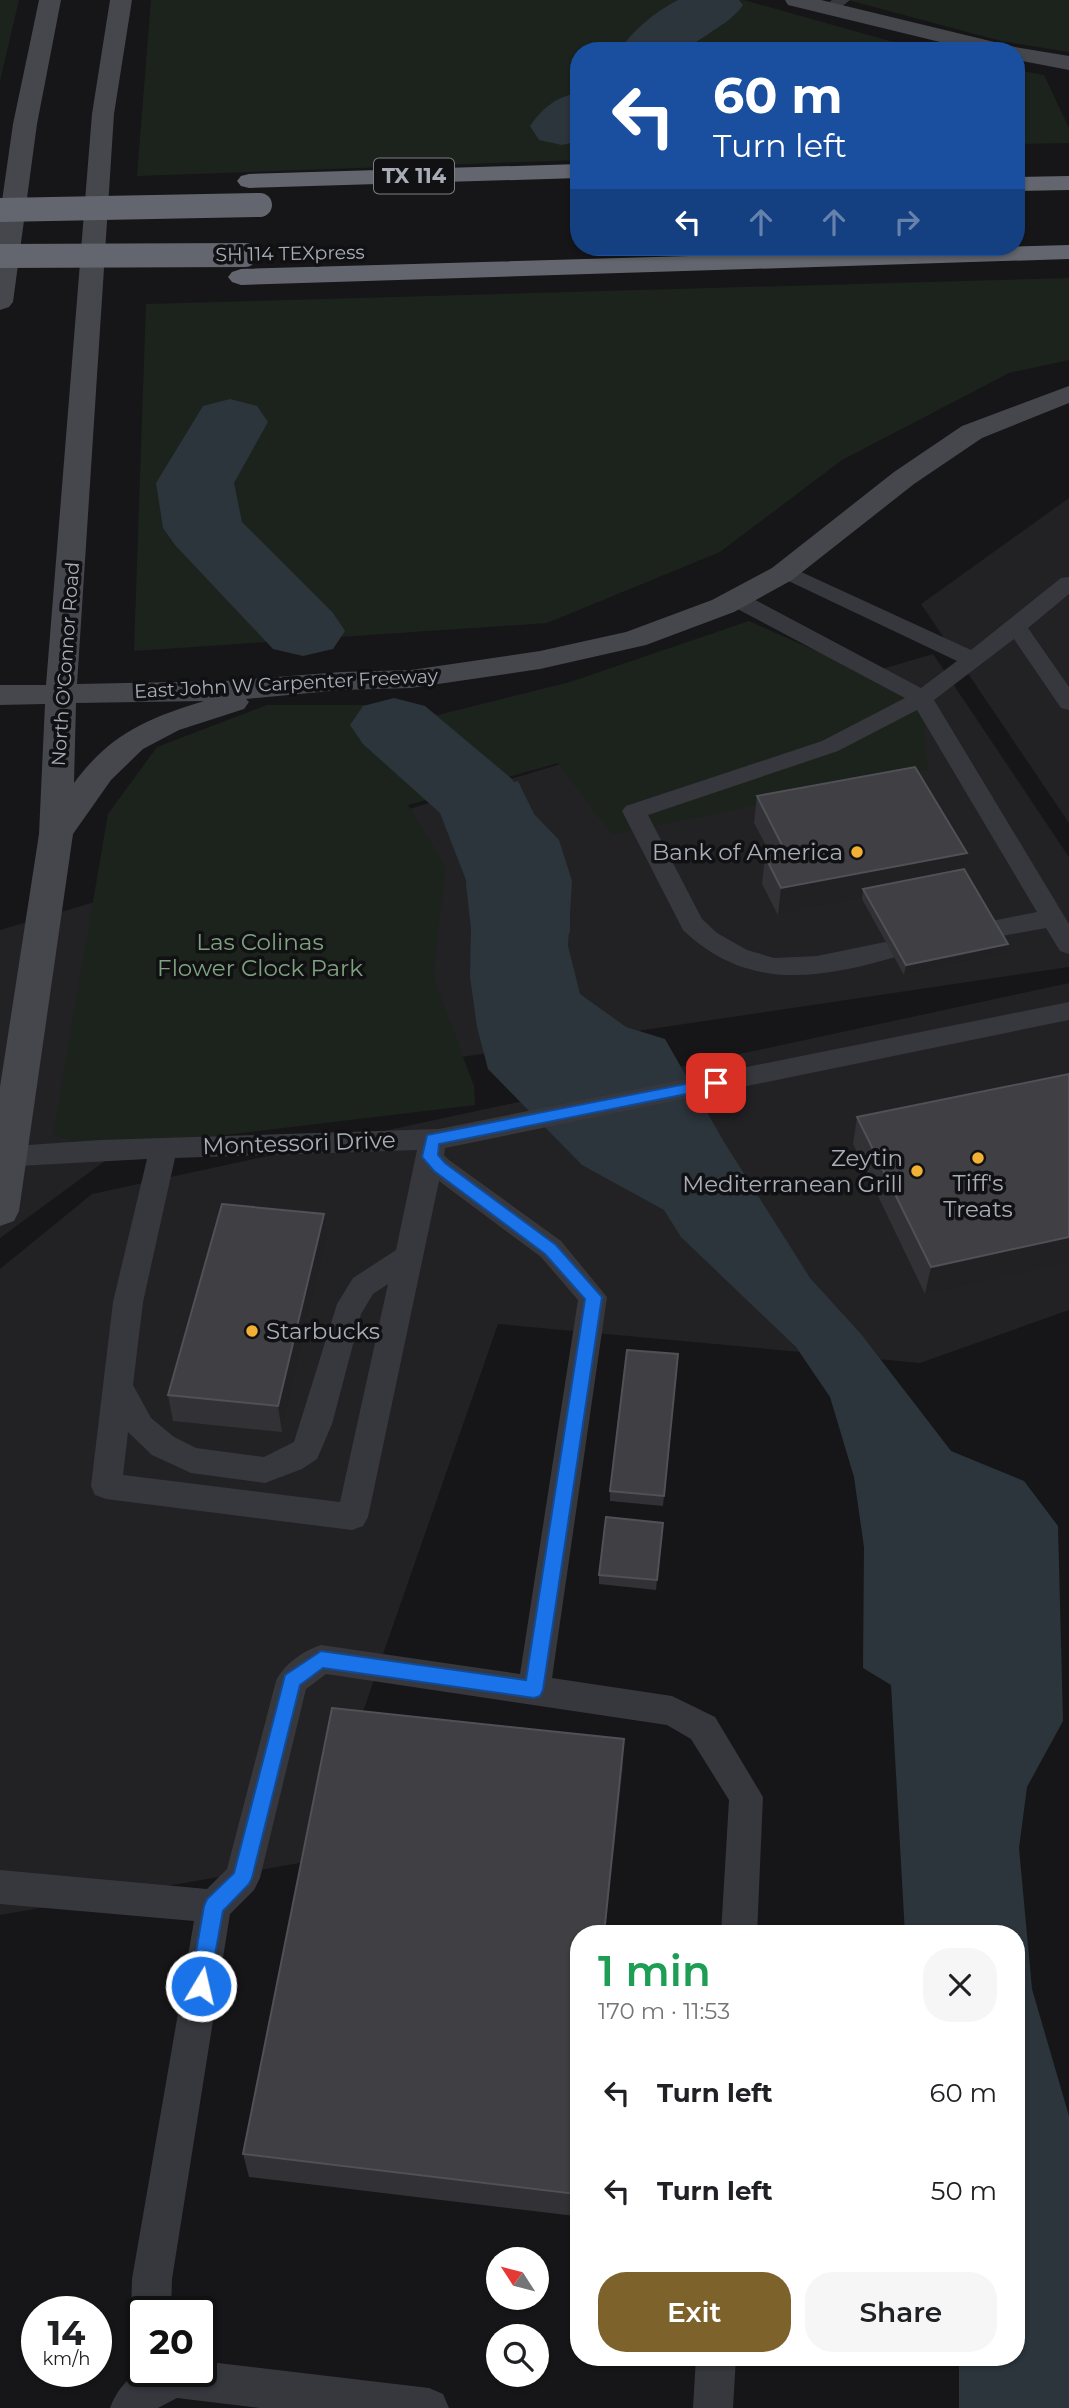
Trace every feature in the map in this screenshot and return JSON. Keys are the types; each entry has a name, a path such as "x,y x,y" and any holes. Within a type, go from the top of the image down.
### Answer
{"highway":[{"name":"TX 114","path":"222,181 570,171"},
{"path":"73,183 127,182"},
{"path":"0,184 36,183"},
{"path":"1025,184 1069,183"},
{"path":"0,210 288,204"},
{"name":"SH 114 TEXpress","path":"0,256 243,266 570,245"},
{"path":"1025,253 1069,252"},
{"path":"0,279 46,279 243,266 833,256"}],"main road":[{"path":"0,302 25,124 50,0"},
{"name":"North O'Connor Road","path":"0,1211 3,1157 56,834 61,694 103,114 121,0"},
{"path":"796,0 836,5 974,42"},
{"path":"1025,55 1069,63"},
{"name":"East John W Carpenter Freeway","path":"0,695 224,691 411,679 540,660 635,639 736,599 786,571 904,478 972,432 1069,394"},
{"path":"56,834 95,776 131,742 158,728 279,686"}],"lane":[{"path":"786,571 974,660"},
{"path":"890,950 817,965 774,967 738,956 708,939 692,924 634,811 830,746 922,698 1016,628 1069,583"},
{"path":"736,599 922,698 1069,945"},
{"path":"1016,628 1069,703"},
{"path":"991,929 1053,918"},
{"name":"Montessori Drive","path":"3,1157 163,1148 440,1144 1069,1011"},
{"path":"163,1148 128,1301 106,1486 352,1517 409,1256 440,1144"},
{"path":"440,1144 439,1167 551,1249 593,1297 534,1690"},
{"path":"118,1385 140,1427 163,1446 191,1460 265,1470 291,1460 306,1450 317,1424 347,1312 363,1286 409,1256"},
{"path":"151,2296 152,2279 214,1906 242,1878 292,1681 321,1659 672,1711 703,1728 746,1797 739,1925"},
{"path":"0,1887 214,1906"},
{"path":"713,2408 715,2366"},
{"path":"142,2389 177,2378 429,2408"}],"shaded area":[{"path":"1069,498 1069,823 921,604"},
{"path":"933,654 1069,857 1069,967 192,1097 0,1238 0,930"},
{"path":"518,781 534,814 559,840 572,881 568,946 580,994 626,1027 665,1039 724,1142 810,1278 861,1334 951,1451 1024,1481 1058,1526 1063,1721 1027,1787 1019,1848 1032,1989 1069,2116 1069,2408 959,2408 959,2366 1025,2366 1025,1925 904,1925 891,1685 863,1668 864,1547 854,1477 830,1397 796,1347 681,1237 664,1210 582,1165 488,1069 477,1027 470,977 471,929 466,884 473,847 444,803"},
{"path":"1069,983 1069,1310 920,1363 498,1324 311,1861 0,1915 0,1269 92,1194"}],"green space":[{"path":"0,0 19,0 0,81"},
{"path":"151,0 744,0 893,42 570,42 570,160 137,176"},
{"path":"848,0 1069,0 1069,52 1025,45 1025,42 1001,41"},
{"path":"1025,71 1044,75 1069,128 1069,143 1025,144"},
{"path":"1069,278 1069,360 1009,373 842,460 720,552 547,623 134,651 146,304"},
{"name":"Las Colinas Flower Clock Park","path":"749,621 922,698 928,770 612,835 558,763 408,805 446,867 433,976 474,1086 475,1105 100,1150 53,1135 108,814 157,747 267,705 408,705 438,715 570,682"}],"building":[{"name":"Bank of America","path":"915,767 967,853 781,888 765,856 786,853 757,796"},
{"path":"964,869 1008,944 906,965 863,889"},
{"path":"1069,1074 1069,1237 931,1267 857,1117"},
{"name":"Starbucks","path":"222,1204 324,1214 278,1406 168,1395"},
{"path":"627,1350 678,1354 664,1496 610,1491"},
{"path":"606,1517 663,1523 657,1580 599,1575"},
{"path":"332,1708 624,1739 605,1925 570,1925 570,2193 243,2154"}],"waterway":[{"path":"659,42 683,21 713,5"},
{"path":"562,126 570,119"},
{"path":"230,422 195,483 203,528 303,631"},
{"path":"394,725 480,800 523,906 522,932"}],"place":[{"name":"Bank of America","path":"857,852"},
{"name":"Tiff's Treats","path":"978,1158"},
{"name":"Zeytin Mediterranean Grill","path":"917,1171"},
{"name":"Starbucks","path":"252,1331"}],"route":[{"path":"201,1986 214,1906 242,1878 292,1681 321,1659 534,1690 593,1297 551,1249 439,1167 430,1157 432,1139 716,1083"}]}
